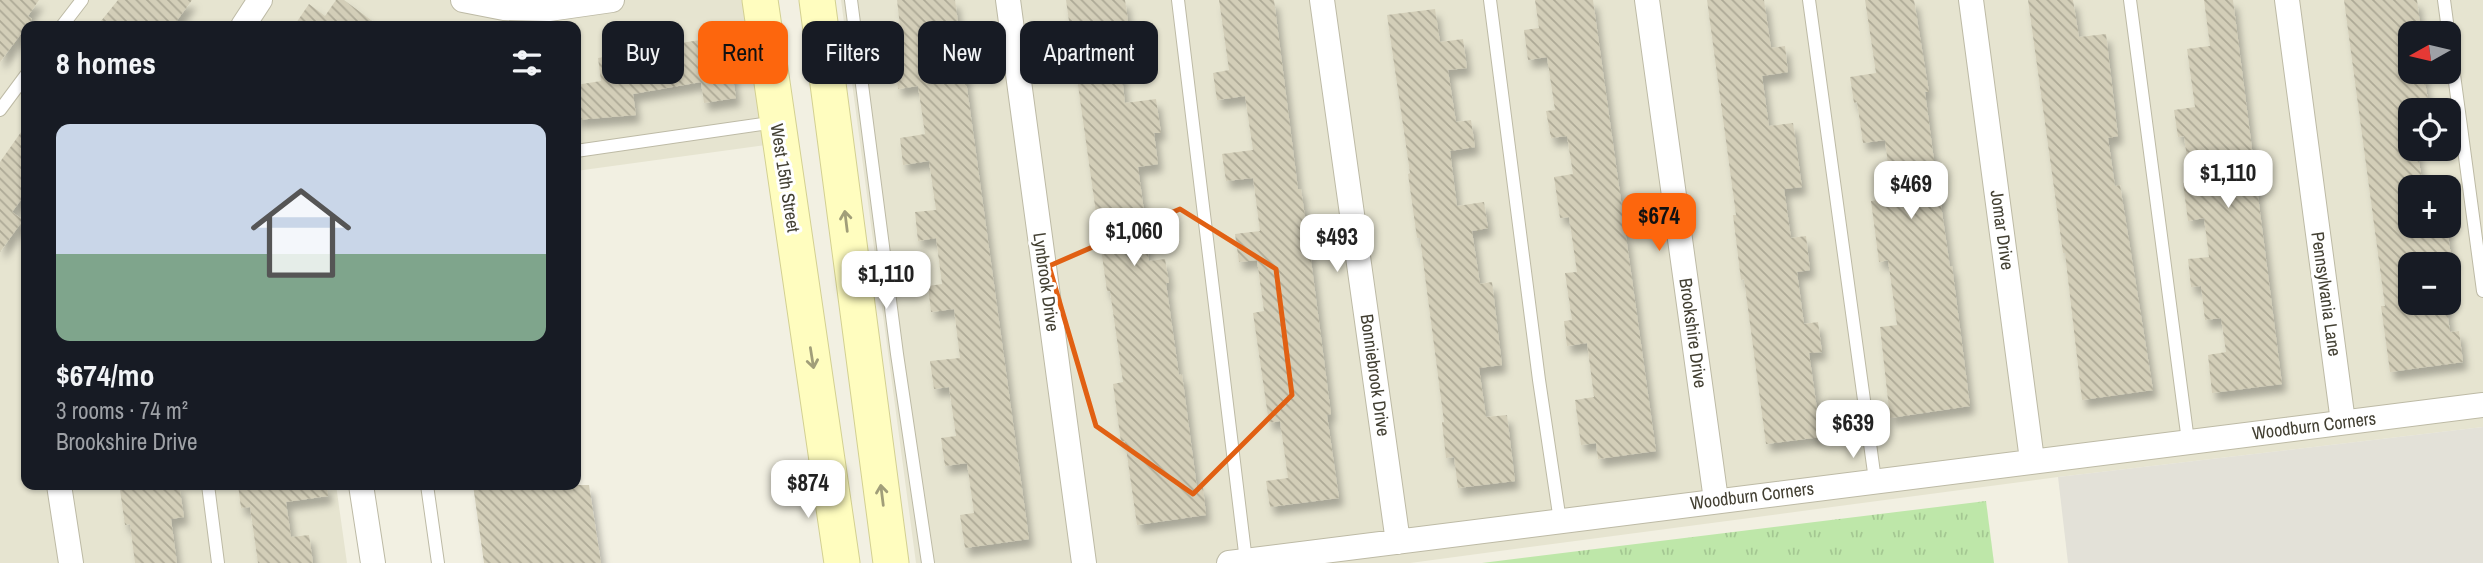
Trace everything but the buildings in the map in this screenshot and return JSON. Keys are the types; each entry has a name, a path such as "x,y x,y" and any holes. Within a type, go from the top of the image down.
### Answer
{"main road":[{"name":"West 15th Street","path":"760,0 842,563"},
{"path":"817,0 891,563"}],"street":[{"path":"246,21 260,0"},
{"path":"463,0 504,8 549,9 612,0"},
{"name":"Lynbrook Drive","path":"1008,0 1084,563"},
{"name":"Bonniebrook Drive","path":"1322,0 1398,542"},
{"name":"Brookshire Drive","path":"1647,0 1716,500"},
{"name":"Jomar Drive","path":"1971,0 2032,460"},
{"name":"Pennsylvania Lane","path":"2287,0 2343,422"},
{"name":"Woodburn Corners","path":"1238,562 2483,405"},
{"path":"60,490 71,563"},
{"path":"362,490 373,563"}],"lane":[{"path":"66,21 82,0"},
{"path":"851,0 897,354 928,563"},
{"path":"1178,0 1238,562"},
{"path":"1490,0 1560,521"},
{"path":"1809,0 1875,480"},
{"path":"2130,0 2188,441"},
{"path":"2444,0 2483,290"},
{"path":"0,110 21,82"},
{"path":"581,151 776,122"},
{"path":"209,490 218,563"},
{"path":"428,490 438,563"}],"highlighted area":[{"path":"1180,209 1276,269 1292,395 1193,494 1096,426 1049,266"}],"shaded area":[{"path":"0,0 744,0 747,21 698,21 698,84 756,84 765,145 581,170 581,21 21,21 21,490 337,490 347,563 0,563"},
{"path":"841,0 2483,0 2483,427 2058,477 1410,563 916,563 852,84 904,84 904,21 844,21"},
{"path":"2483,427 2483,563 2068,563 2058,477"}],"green space":[{"path":"1986,501 1994,563 1482,563"}]}
